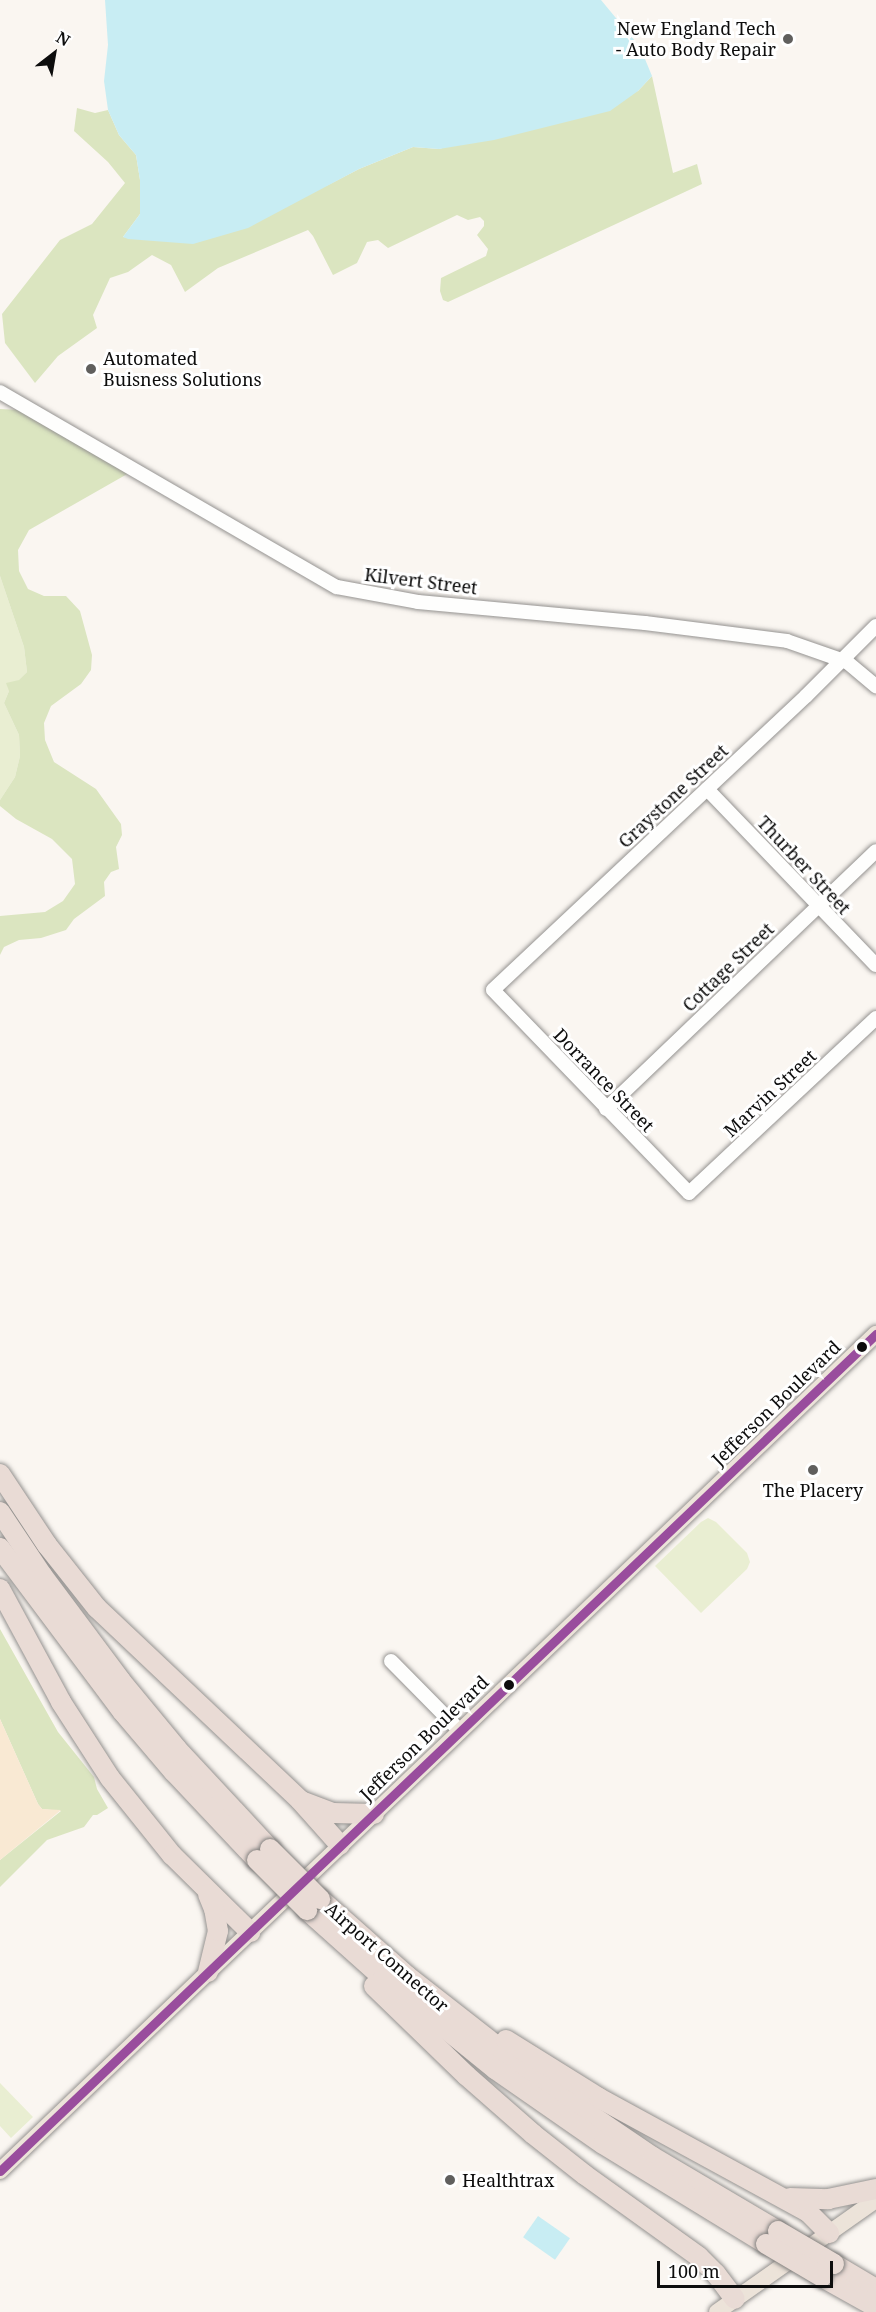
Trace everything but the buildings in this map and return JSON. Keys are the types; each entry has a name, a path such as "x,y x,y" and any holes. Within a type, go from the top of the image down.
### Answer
{"highway":[{"path":"0,1474 47,1545 97,1608 300,1800 340,1845"},
{"name":"Airport Connector","path":"0,1512 42,1575 121,1681 263,1854 314,1909 378,1951 428,2007 470,2030 618,2134 872,2301"},
{"name":"Airport Connector","path":"0,1548 122,1711 174,1773 263,1854"},
{"path":"0,1589 44,1671 104,1770 150,1831 207,1892 250,1932"},
{"path":"300,1800 333,1812 374,1814"},
{"path":"207,1892 214,1909 218,1931 208,1972"},
{"path":"314,1909 365,1977 428,2007 447,2057 557,2153 699,2257 716,2274 735,2299"},
{"path":"470,2030 567,2079 781,2197 814,2216 829,2233"},
{"path":"781,2197 828,2199 876,2189"}],"main road":[{"name":"Jefferson Boulevard","path":"0,2171 876,1334"},
{"path":"717,2312 876,2200"}],"street":[{"name":"Kilvert Street","path":"0,392 231,528 337,587 418,602 645,623 787,641 842,660 876,686"},
{"name":"Graystone Street","path":"493,990 876,626"},
{"name":"Thurber Street","path":"707,789 876,965"},
{"name":"Cottage Street","path":"606,1109 876,851"},
{"name":"Dorrance Street","path":"493,990 689,1193"},
{"name":"Marvin Street","path":"689,1193 876,1018"},
{"path":"391,1661 460,1731"}],"green space":[{"path":"652,76 673,173 697,164 702,184 448,302 443,300 440,291 441,278 486,256 488,249 477,235 484,226 484,221 480,217 468,220 457,215 388,248 378,240 367,242 357,263 333,275 308,230 218,268 185,292 171,265 152,255 128,272 110,278 93,315 97,328 58,356 35,383 5,343 2,314 60,240 92,224 125,183 108,162 74,131 77,108 95,113 108,110 119,135 136,155 140,180 140,214 123,237 154,240 328,185 359,169 413,147 439,149 638,91"},
{"path":"0,409 20,410 129,473 29,530 18,550 19,571 28,589 44,596 66,596 80,611 92,655 91,670 81,684 51,706 44,723 45,740 54,762 96,789 121,824 122,835 116,847 119,869 111,872 104,882 105,896 74,919 66,930 41,938 19,940 4,947 0,955 0,916 45,912 63,901 75,884 72,859 52,839 16,819 0,806 0,800 15,777 20,756 19,735 4,703 9,691 6,683 19,680 27,672 24,647 0,576"},
{"path":"0,576 24,647 27,672 9,691 4,703 19,735 20,756 15,777 0,800"},
{"path":"708,1518 716,1522 747,1553 750,1562 747,1569 701,1613 655,1566"},
{"path":"0,1629 58,1732 94,1777 97,1789 108,1808 93,1815 84,1827 47,1840 0,1887 0,1860 61,1811 42,1809 38,1804 0,1719"},
{"path":"0,2083 33,2117 11,2138 0,2126"}],"sand":[{"path":"0,1719 38,1804 42,1809 61,1810 0,1860"}],"water":[{"path":"105,0 601,0 640,47 652,76 638,91 610,111 494,140 439,149 413,147 359,169 248,228 193,244 128,239 123,237 140,214 140,180 136,155 119,135 108,110 104,81 108,45"},
{"path":"538,2216 570,2238 555,2260 523,2237"}],"transit line":[{"path":"0,2171 876,1334"}],"place":[{"name":"New England Tech - Auto Body Repair","path":"788,39"},
{"name":"Automated Buisness Solutions","path":"91,369"},
{"name":"The Placery","path":"813,1470"},
{"name":"Healthtrax","path":"450,2180"}]}
